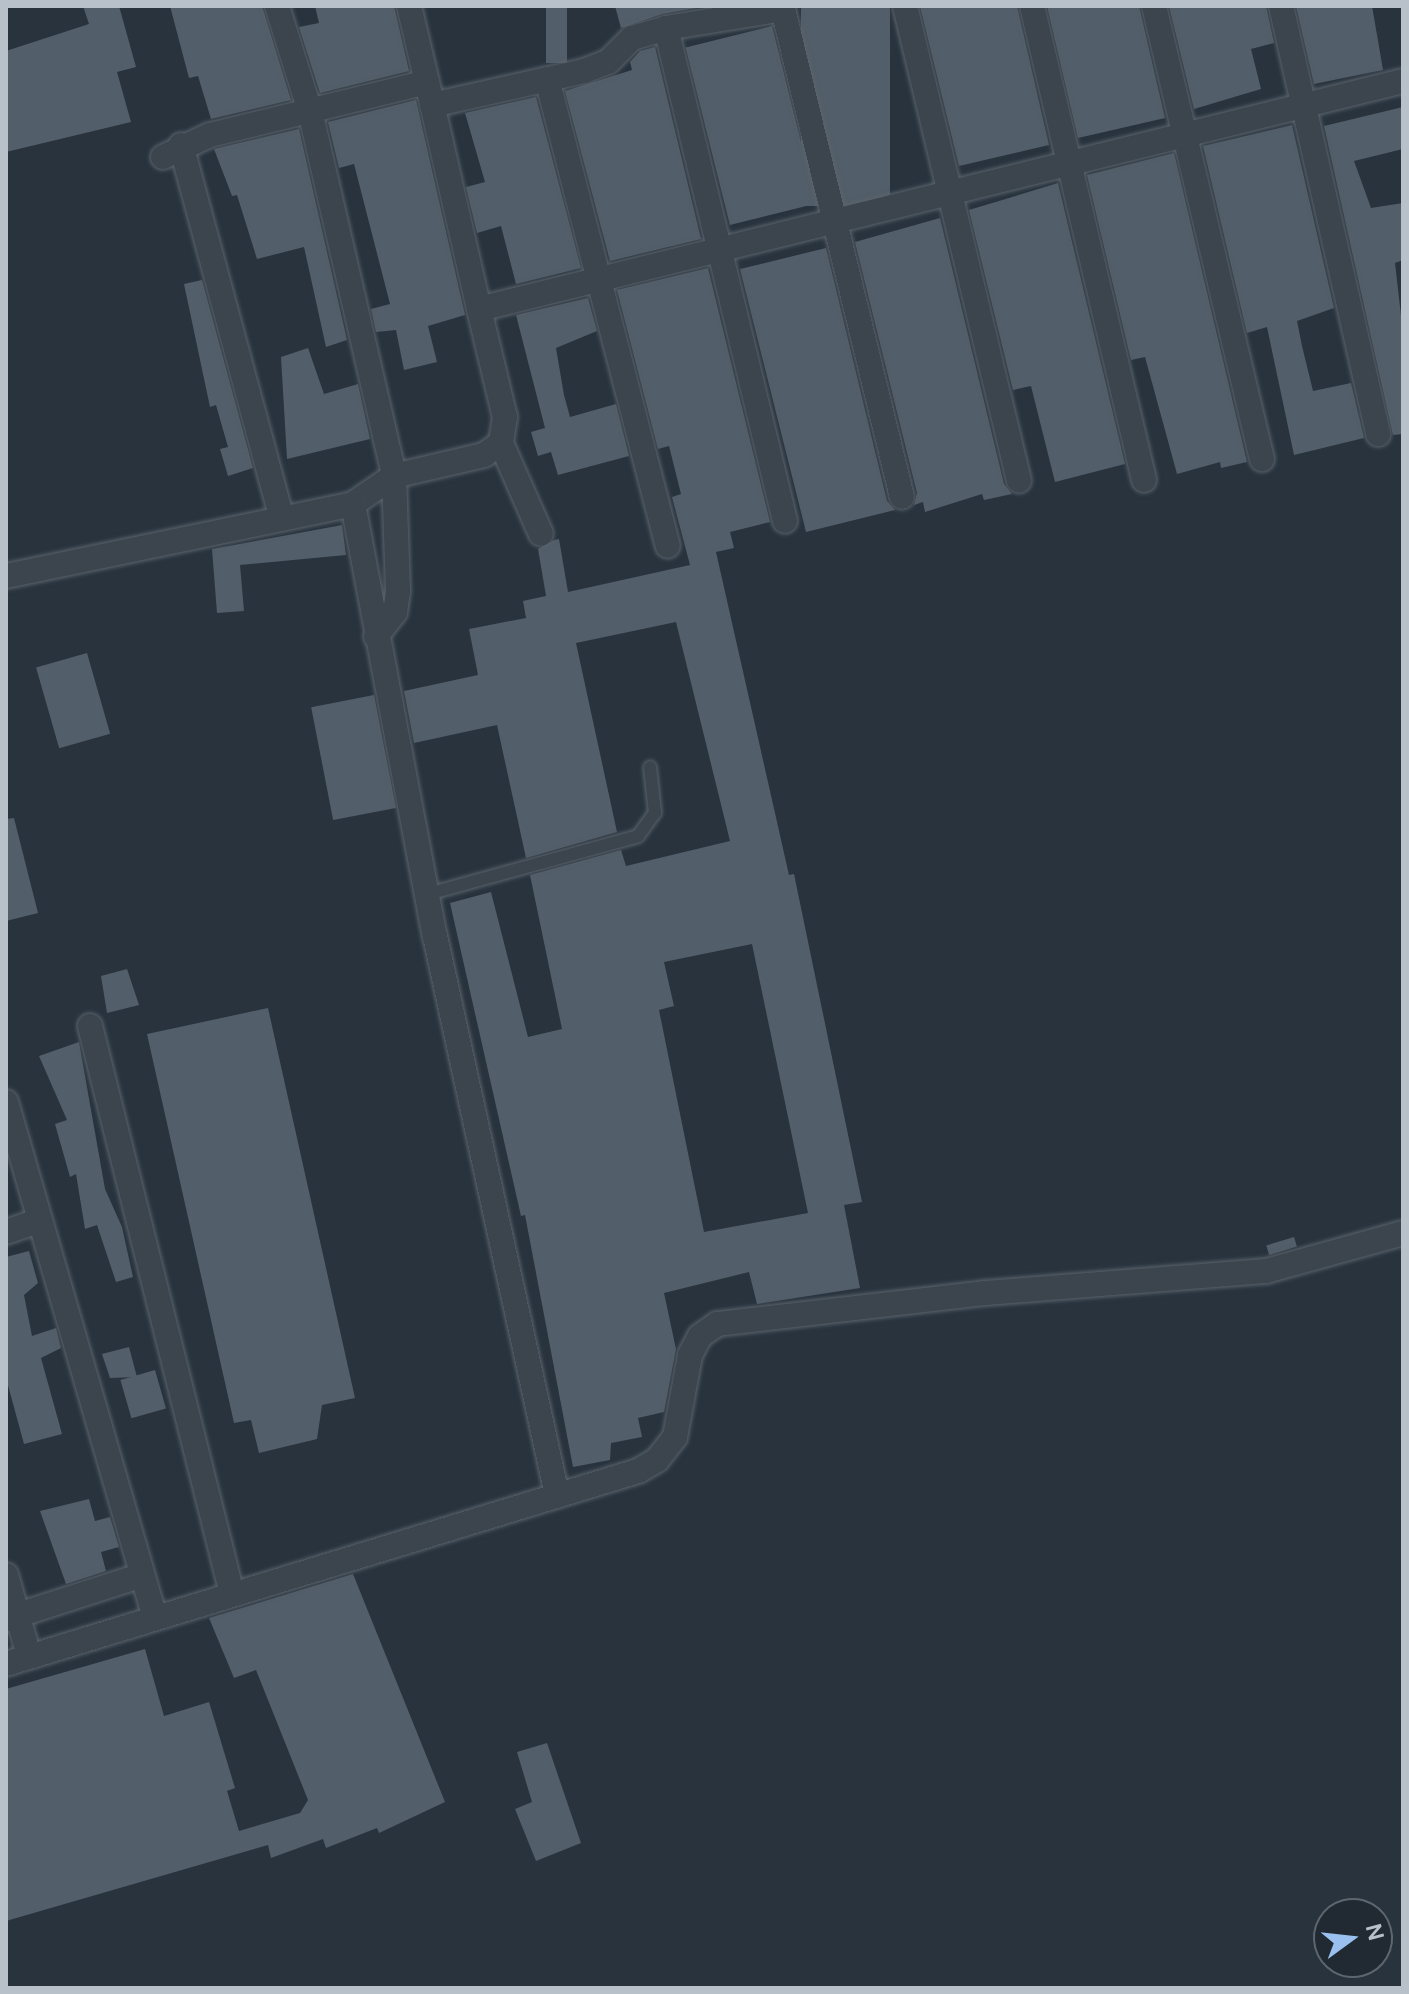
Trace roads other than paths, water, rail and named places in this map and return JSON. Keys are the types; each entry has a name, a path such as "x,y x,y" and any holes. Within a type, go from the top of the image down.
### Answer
{"street":[{"path":"277,6 310,111 394,476 398,591 395,612 376,636"},
{"path":"409,6 505,417 501,443 541,534"},
{"path":"905,6 1019,481"},
{"path":"1032,6 1144,480"},
{"path":"1154,6 1262,459"},
{"path":"1281,6 1378,434"},
{"path":"282,519 172,151 310,111 547,79 597,67 632,38 666,28 783,9 902,497"},
{"path":"666,28 785,521"},
{"path":"547,79 668,546"},
{"path":"479,309 1403,81"},
{"path":"6,576 353,504 394,476 484,455 501,443"},
{"path":"353,504 376,636 499,1246 557,1495"},
{"path":"90,1026 232,1594"},
{"path":"8,1116 155,1618"},
{"path":"6,1232 38,1221"},
{"path":"6,1664 638,1471 657,1460 675,1437 690,1355 700,1336 717,1324 985,1293 1266,1271 1403,1233"},
{"path":"6,1575 12,1617 29,1656"},
{"path":"12,1617 142,1575"}],"lane":[{"path":"428,894 638,836 655,813 650,767"}]}
